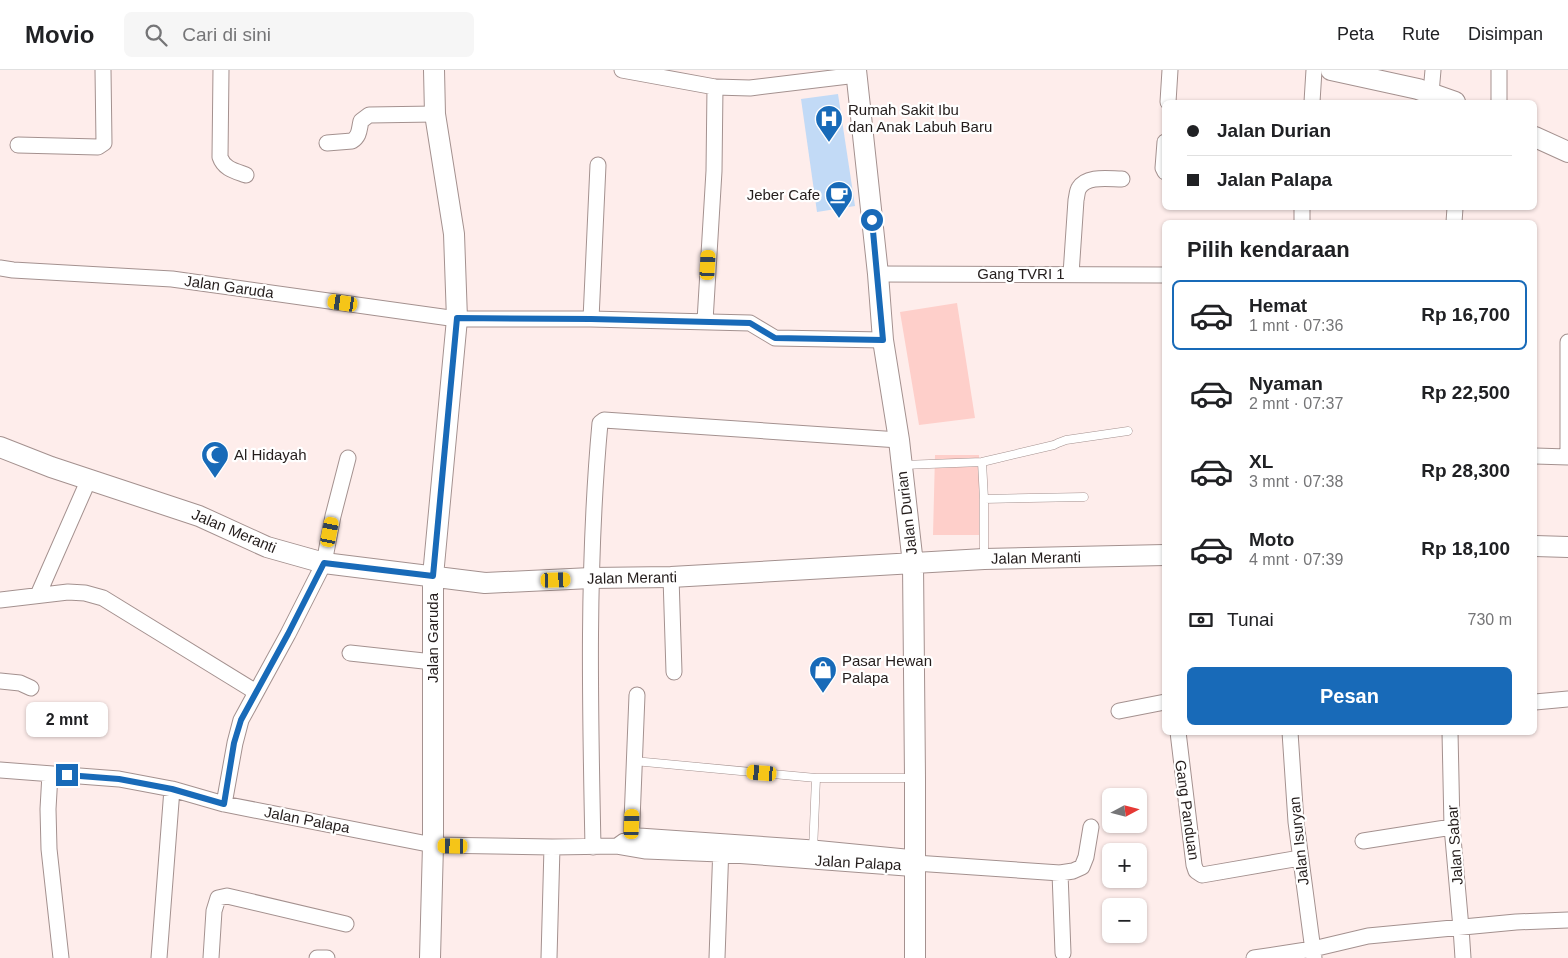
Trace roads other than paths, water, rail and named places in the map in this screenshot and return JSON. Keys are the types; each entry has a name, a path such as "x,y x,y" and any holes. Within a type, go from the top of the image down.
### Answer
{"street":[{"path":"18,145 98,147 104,143 103,70"},
{"path":"221,70 220,157 226,168 246,175"},
{"name":"Jalan Garuda","path":"430,958 434,846 433,576 457,318 454,234 435,114 434,70"},
{"path":"622,70 715,88 750,88 857,73"},
{"path":"1168,100 1170,70"},
{"path":"1312,100 1314,70"},
{"path":"1331,70 1362,73 1422,95 1446,100"},
{"path":"1422,95 1433,70"},
{"path":"1499,70 1499,100"},
{"name":"Jalan Durian","path":"857,73 883,340 899,440 914,564 915,958"},
{"path":"704,321 714,171 715,88"},
{"path":"326,143 352,141 358,136 361,121 369,115 435,114"},
{"path":"1537,138 1568,152"},
{"path":"591,319 598,165"},
{"path":"1071,274 1078,189 1084,182 1094,179 1122,179"},
{"name":"Jalan Garuda","path":"0,268 172,279 457,318 750,323 775,338 883,340"},
{"name":"Gang TVRI 1","path":"878,274 1162,274"},
{"path":"1537,456 1568,457 1568,342"},
{"path":"593,847 591,578 600,423 604,420 899,440"},
{"name":"Jalan Meranti","path":"0,447 51,467 199,516 267,547 324,563 485,583 591,578 671,577 984,559 1162,555"},
{"path":"224,804 241,720 324,563 333,516 348,458"},
{"path":"38,595 88,479"},
{"path":"1537,546 1568,547"},
{"path":"671,577 674,672"},
{"path":"0,600 68,592 85,593 103,598 256,692"},
{"path":"350,653 433,662"},
{"path":"0,681 20,683 31,688"},
{"path":"626,844 634,761 637,695"},
{"path":"1537,702 1568,699"},
{"path":"1119,711 1162,703"},
{"name":"Gang Panduan","path":"1178,735 1194,865 1199,873 1202,875 1300,858"},
{"name":"Jalan Isuryan","path":"1290,735 1296,822 1313,954"},
{"name":"Jalan Sabar","path":"1450,735 1452,827 1462,928 1463,958"},
{"name":"Jalan Palapa","path":"0,770 119,779 172,789 224,804 434,846 593,847 626,844 646,851 721,848 813,854 906,868 915,863 1073,872 1082,867 1086,857 1091,827"},
{"path":"50,774 48,809 49,849 61,958"},
{"path":"160,958 172,789"},
{"path":"1363,841 1452,827"},
{"path":"550,958 552,847"},
{"path":"717,958 721,848"},
{"path":"1060,872 1063,953"},
{"path":"211,958 214,911 218,898 227,896 346,924"},
{"path":"1254,958 1313,954 1368,936 1516,922 1568,920"},
{"path":"317,958 327,958"}],"lane":[{"path":"901,465 982,462 1054,446 1058,442 1066,440 1128,431"},
{"path":"982,462 984,559"},
{"path":"984,499 1084,497"},
{"path":"634,761 816,778 916,778"},
{"path":"813,854 816,778"}],"place":[{"name":"Rumah Sakit Ibu dan Anak Labuh Baru","path":"829,143"},
{"name":"Jeber Cafe","path":"839,219"},
{"name":"Al Hidayah","path":"215,479"},
{"name":"Pasar Hewan Palapa","path":"823,694"}]}
